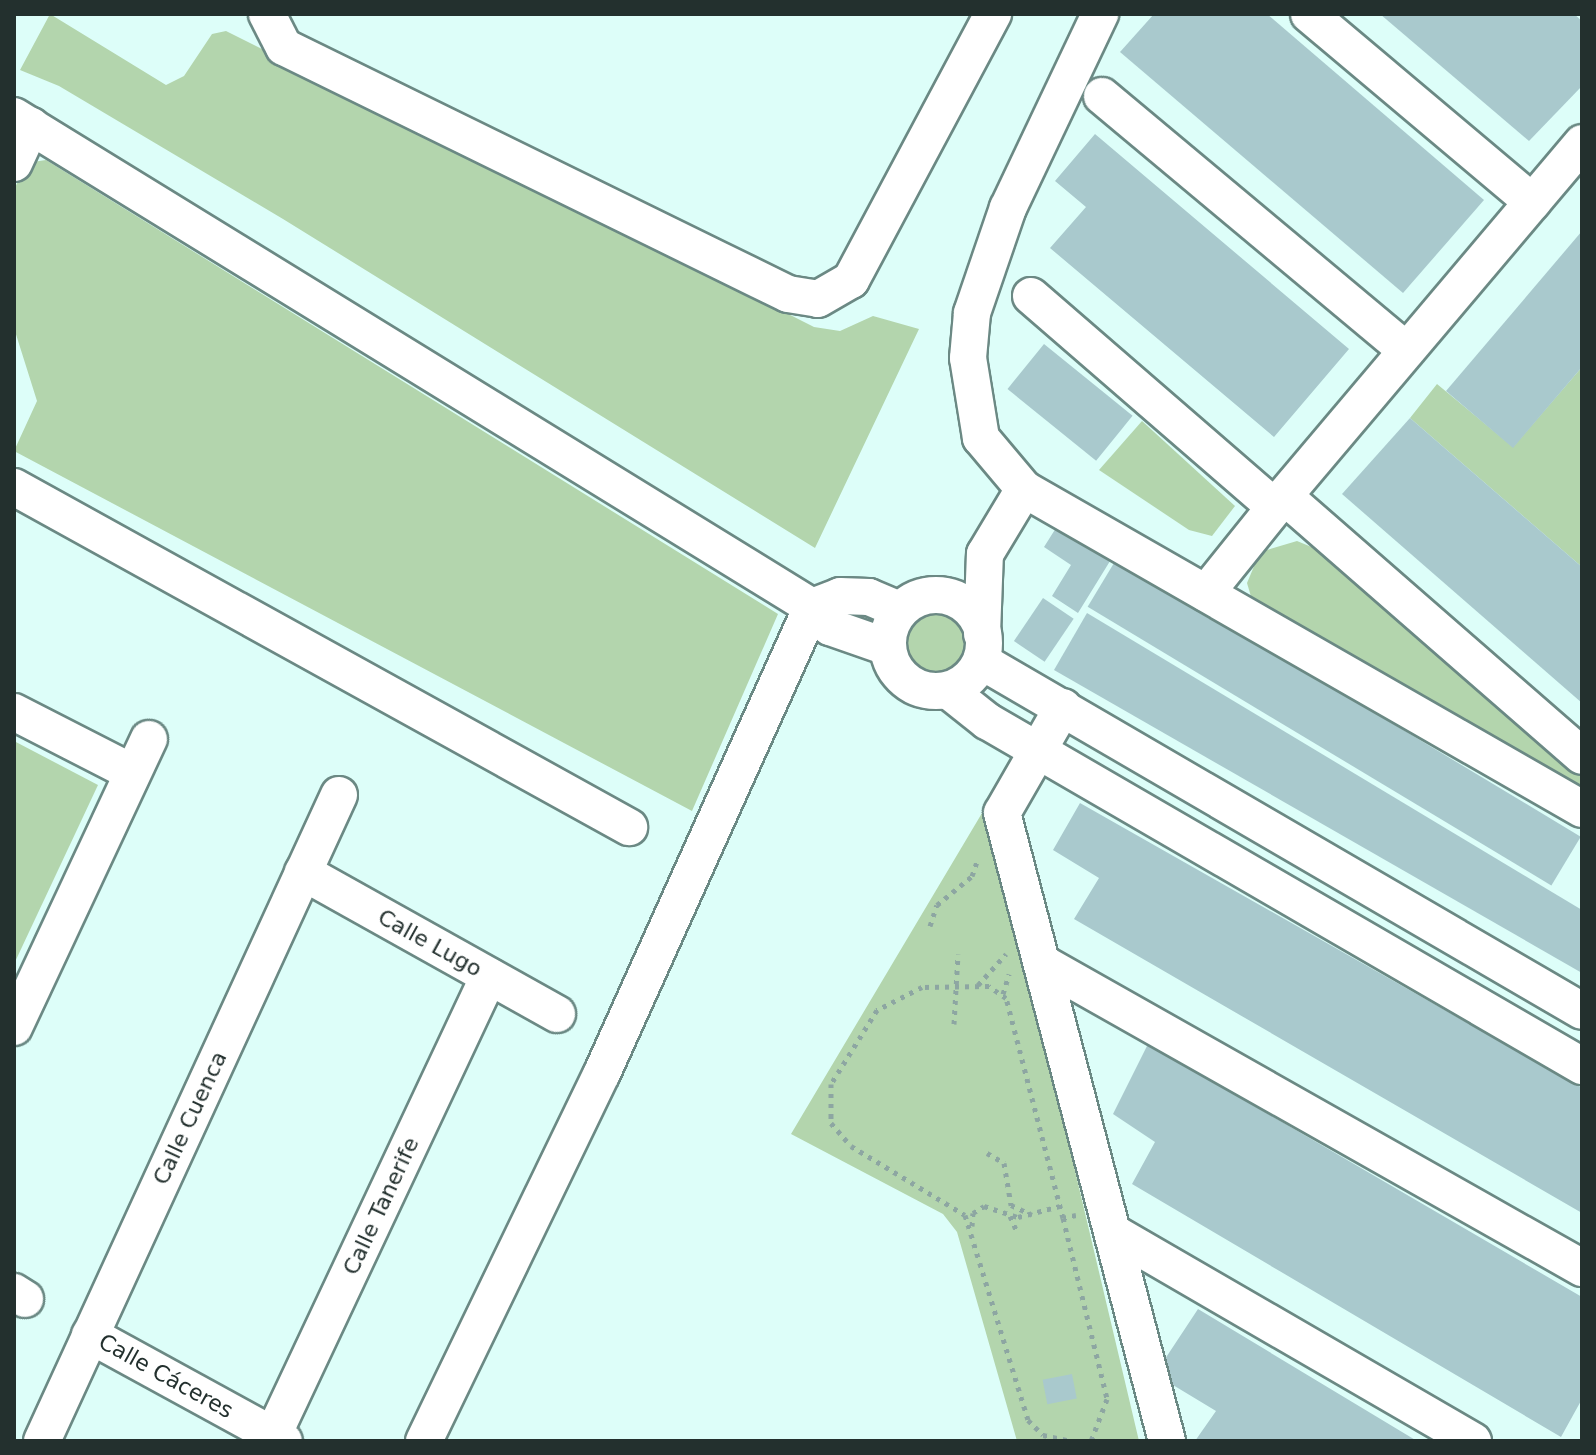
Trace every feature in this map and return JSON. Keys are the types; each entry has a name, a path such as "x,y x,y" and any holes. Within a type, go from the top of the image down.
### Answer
{"street":[{"path":"267,14 284,47 788,294 818,299 851,280 993,14"},
{"path":"1100,14 1008,208 972,313 968,358 981,438 1024,489 1582,809"},
{"path":"1309,14 1532,202"},
{"path":"1102,96 1406,350"},
{"path":"14,163 23,121 812,607 830,627 887,647 908,682 948,690 1037,751 1582,1066"},
{"path":"1206,593 1279,501 1582,143"},
{"path":"1031,296 1582,756"},
{"path":"14,487 629,827"},
{"path":"948,690 982,648 985,554 1024,489"},
{"path":"424,1441 602,1073 812,607 840,596 869,597 900,610"},
{"path":"887,647 900,610 916,598 953,598 969,608 982,648 1063,707 1582,1011"},
{"path":"1063,707 1002,813 1167,1441"},
{"path":"14,712 131,772"},
{"path":"14,1027 149,739"},
{"name":"Calle Cuenca","path":"42,1441 339,795"},
{"name":"Calle Lugo","path":"303,872 557,1014"},
{"path":"1044,964 1582,1268"},
{"name":"Calle Tanerife","path":"278,1438 489,976"},
{"path":"1110,1221 1473,1441"},
{"name":"Calle Cáceres","path":"90,1335 278,1438"}],"path":[{"path":"954,1024 958,954"},
{"path":"972,1227 955,1206 851,1146 827,1109 831,1084 877,1010 915,989 958,986 996,988 1010,1007 1107,1399 1091,1441"},
{"path":"987,1153 1004,1163 1011,1205 1032,1215"},
{"path":"1060,1206 1032,1215 1010,1216 984,1206 973,1213 972,1227 1028,1420 1043,1435 1072,1441"},
{"path":"1010,1216 1017,1232"},
{"path":"1063,1218 1110,1221"}],"green space":[{"path":"50,14 166,85 184,76 212,34 226,31 814,327 840,331 873,316 919,329 815,548 283,219 59,86 20,70"},
{"path":"46,160 778,614 692,811 14,451 37,401 14,328 14,190 26,163"},
{"path":"1582,367 1582,567 1410,418 1437,384 1513,447"},
{"path":"1142,421 1235,506 1212,536 1189,530 1099,470"},
{"path":"1297,541 1326,553 1582,773 1582,792 1252,600 1247,583 1260,552"},
{"path":"936,607 961,617 971,642 961,667 936,677 911,667 901,642 911,617"},
{"path":"14,741 98,785 14,964"},
{"path":"988,803 1139,1441 1017,1441 957,1232 943,1214 791,1134"}],"building":[{"path":"1154,14 1267,14 1484,200 1403,293 1120,52"},
{"path":"1380,14 1574,14 1582,21 1582,86 1529,141"},
{"path":"1095,134 1349,349 1274,437 1050,248 1086,207 1055,181"},
{"path":"1582,231 1582,367 1513,448 1446,391"},
{"path":"1044,344 1133,416 1096,461 1007,389"},
{"path":"1410,418 1582,567 1582,703 1342,494"},
{"path":"1061,520 1115,553 1078,613 1052,596 1071,565 1044,547"},
{"path":"1117,558 1581,837 1551,885 1088,607"},
{"path":"1043,598 1074,619 1045,662 1014,641"},
{"path":"1087,613 1582,910 1582,973 1054,670"},
{"path":"1080,803 1582,1088 1582,1213 1074,919 1099,878 1053,850"},
{"path":"1148,1044 1582,1297 1582,1399 1561,1437 1132,1184 1155,1142 1113,1114"},
{"path":"1198,1309 1417,1441 1195,1441 1216,1411 1168,1382 1163,1362"},
{"path":"1072,1374 1077,1399 1047,1404 1043,1380"}]}
